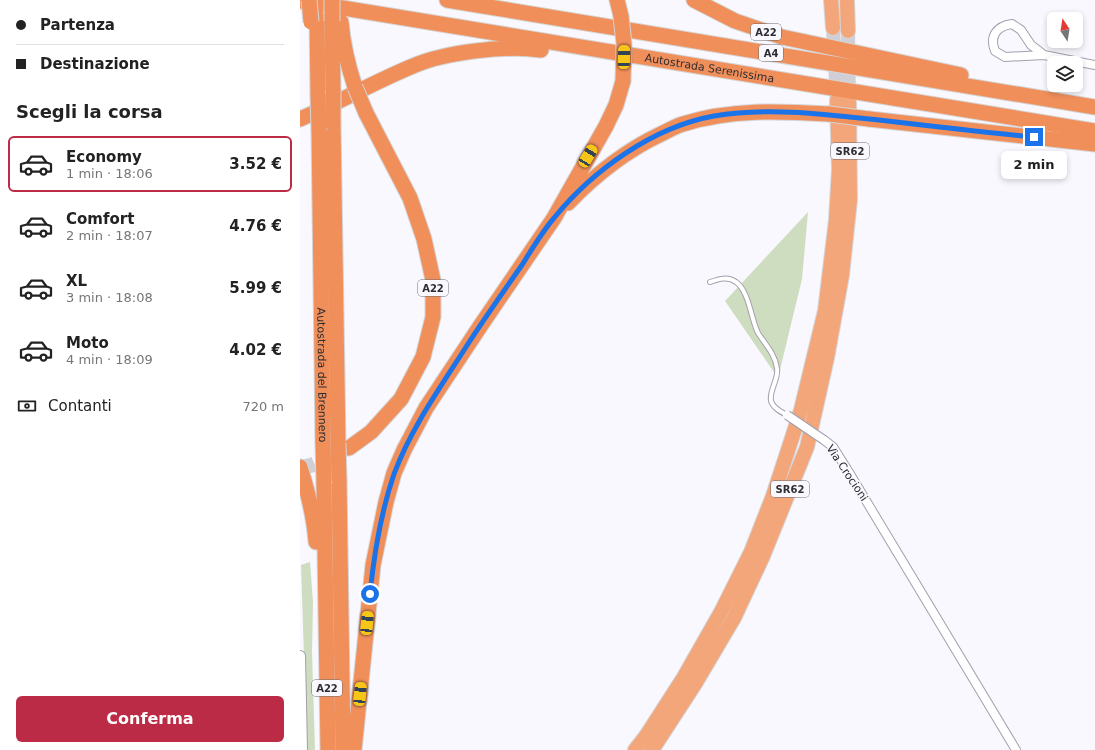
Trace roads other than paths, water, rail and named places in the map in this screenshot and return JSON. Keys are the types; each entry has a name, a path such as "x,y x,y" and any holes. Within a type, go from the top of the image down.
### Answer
{"highway":[{"path":"309,0 314,20"},
{"path":"314,20 317,0"},
{"name":"Autostrada del Brennero","path":"332,0 336,21 333,124 344,446 339,479 343,750"},
{"path":"336,21 340,0"},
{"name":"A4","path":"447,0 1095,106"},
{"path":"354,750 373,565 386,502 394,474 404,450 426,408 554,218 616,106 623,81 624,44 621,16 617,0"},
{"name":"A22","path":"694,0 721,14 760,30 820,46"},
{"path":"831,0 834,28"},
{"path":"847,0 848,25 852,0"},
{"name":"Autostrada Serenissima","path":"300,1 1095,131"},
{"name":"Autostrada del Brennero","path":"314,20 318,76 328,750"},
{"name":"A22","path":"336,21 347,64 355,87 366,113 410,198 424,239 433,280 433,317 423,357 401,399 371,432 344,446"},
{"name":"A4","path":"820,46 1038,89 1095,106"},
{"path":"300,119 414,65 442,57 470,52 529,48 632,63 719,70"},
{"name":"SR62","path":"635,750 646,736 684,677 722,612 751,552 771,503 801,410 825,311 836,220 843,101 850,200 842,275 827,358 806,447 763,556 734,618 695,684 652,750"},
{"path":"554,218 585,185 613,162 646,141 682,124 714,116 763,111 829,114 1095,144"},
{"name":"A22","path":"300,467 308,492 315,527 319,572 327,626"}],"street":[{"path":"1044,55 1031,45 1021,30 1012,24 1002,27 992,38 995,50 1005,57 1044,55 1095,65"},
{"name":"Via Crocioni","path":"787,415 832,447 850,474 1016,750"},
{"path":"300,656 301,750"}],"lane":[{"name":"Via Crocioni","path":"710,282 726,278 732,279 738,283 744,292 758,332 775,359 777,376 771,394 773,406 787,415"}],"tunnel":[{"path":"833,28 837,99"},
{"path":"848,31 849,102"},
{"path":"300,468 312,465 335,455"}]}
